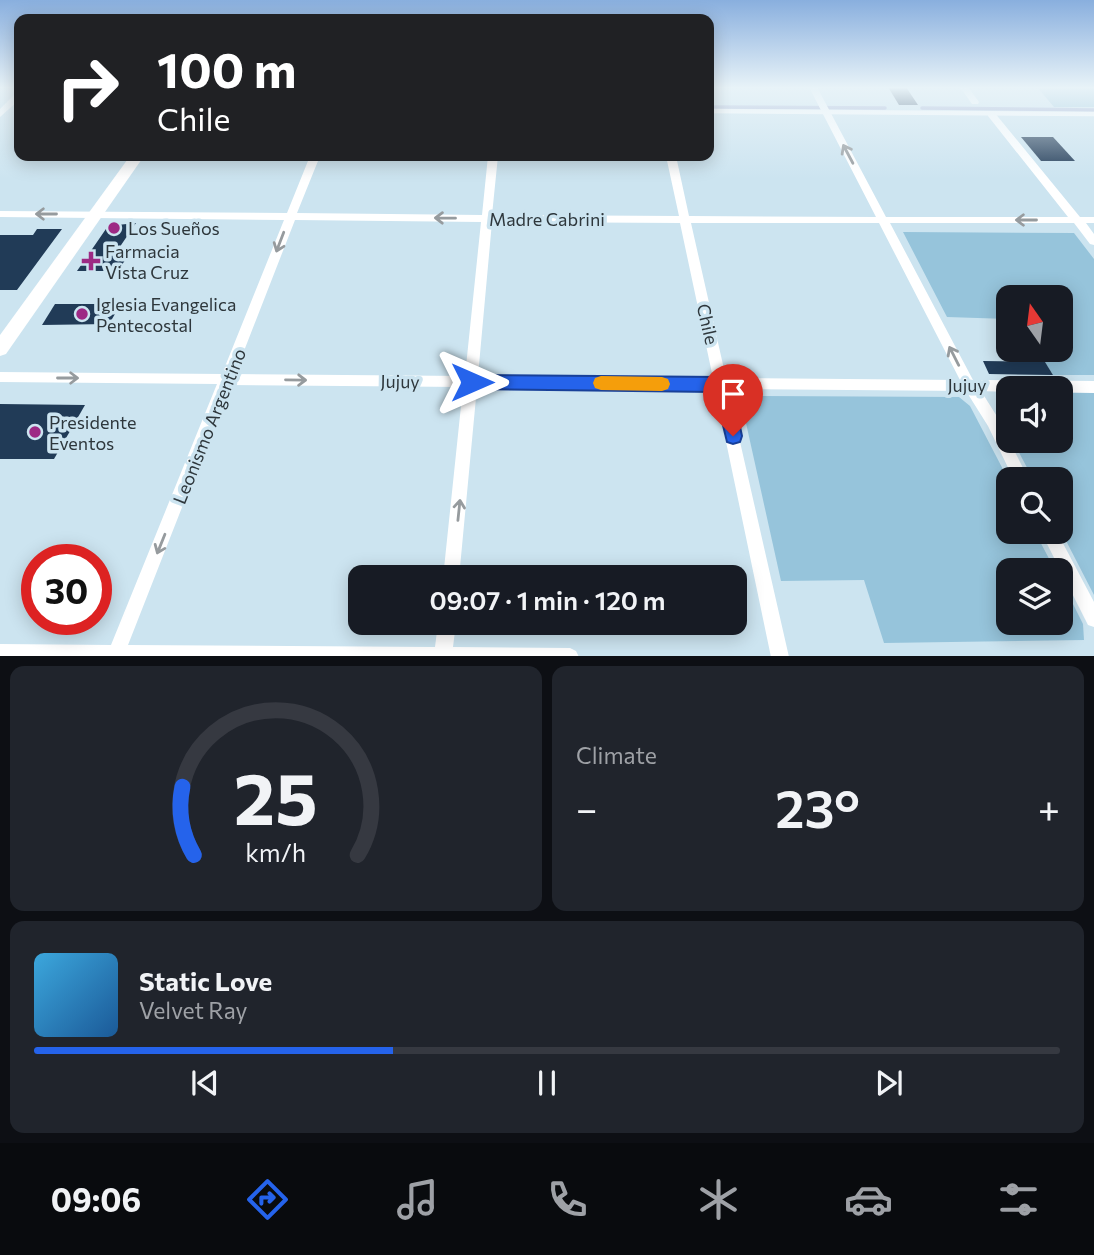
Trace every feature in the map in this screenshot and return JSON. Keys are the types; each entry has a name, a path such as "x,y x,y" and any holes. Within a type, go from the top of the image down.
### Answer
{"main road":[{"path":"0,349 133,161"}],"street":[{"path":"829,118 969,385 993,422 1016,467"},
{"path":"994,118 1094,241"},
{"name":"Leonismo Argentino","path":"116,654 313,161"},
{"path":"453,565 492,161"},
{"name":"Chile","path":"672,161 780,656"},
{"name":"Madre Cabrini","path":"0,214 486,219 1094,220"},
{"name":"Jujuy","path":"0,377 1094,387"},
{"path":"1055,544 1094,619"},
{"path":"443,656 446,635"},
{"path":"0,653 570,656"}],"shaded area":[{"path":"903,232 1074,233 1094,259 1094,375 1053,375 1045,362 1073,362 1073,285 996,285 996,319 947,317"},
{"path":"1073,393 1094,393 1094,595 1068,544 1073,544 1073,467 1027,467 1019,453 1073,453"},
{"path":"740,396 959,397 970,406 1002,467 996,467 996,544 1041,544 1049,558 996,558 996,635 1073,635 1073,604 1083,624 1084,640 884,643 864,580 781,581"}],"building":[{"path":"1021,137 1053,137 1075,161 1041,161"},
{"path":"136,223 115,254 129,254 118,271 77,271 108,226"},
{"path":"37,229 62,229 17,290 0,290 0,235 33,235"},
{"name":"Iglesia Evangelica Pentecostal","path":"55,304 121,304 109,324 42,325"},
{"path":"983,361 1045,362 1053,375 989,374"},
{"name":"Presidente Eventos","path":"0,404 85,405 54,459 0,459"}],"slow traffic":[{"path":"601,383 662,384"}],"place":[{"name":"Los Sueños","path":"114,228"},
{"name":"Farmacia Vista Cruz","path":"91,261"},
{"name":"Iglesia Evangelica Pentecostal","path":"82,314"},
{"name":"Presidente Eventos","path":"35,432"}],"route":[{"path":"472,382 722,384 733,436"}]}
